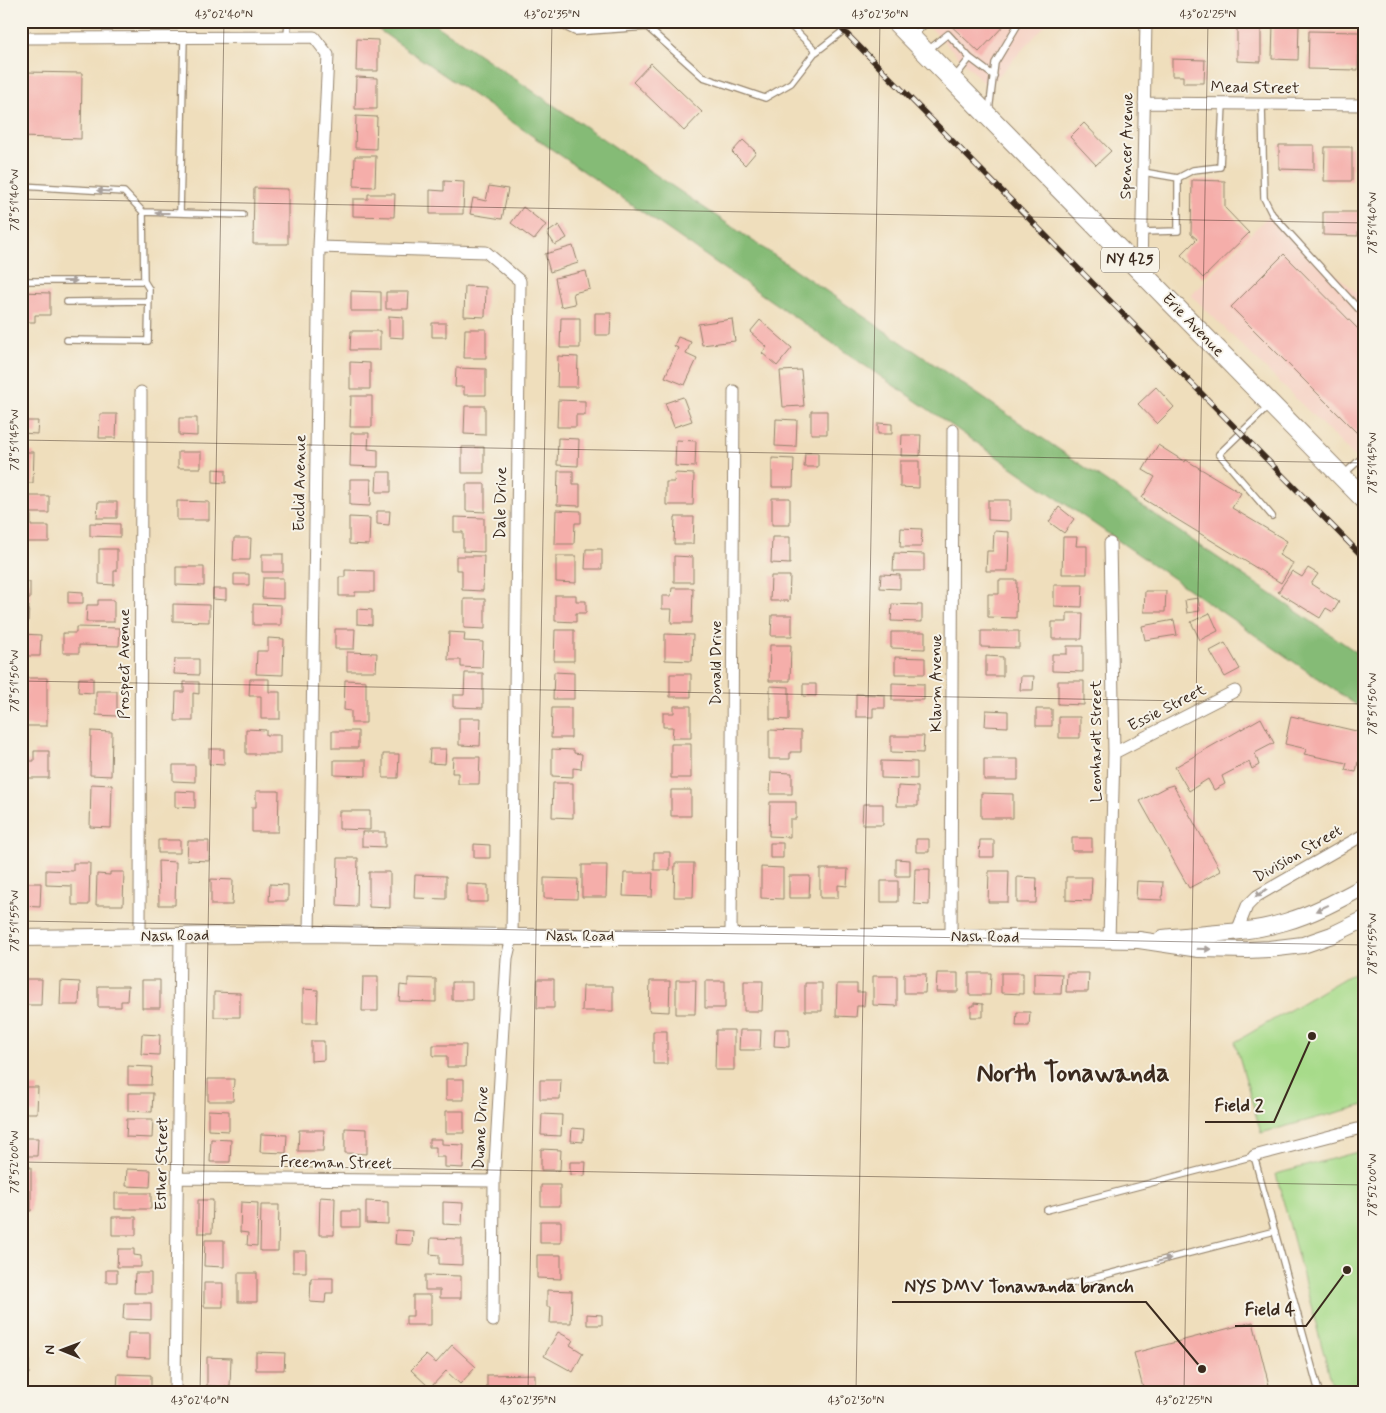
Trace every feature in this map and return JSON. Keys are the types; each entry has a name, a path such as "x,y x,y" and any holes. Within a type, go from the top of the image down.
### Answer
{"main road":[{"name":"Erie Avenue","path":"895,21 1365,500"},
{"path":"1139,940 1237,932 1284,923 1310,914 1365,886"},
{"path":"1139,940 1200,949 1277,948 1302,945 1318,940 1365,919"},
{"name":"Nash Road","path":"21,938 310,934 951,937 1139,940"}],"street":[{"name":"Spencer Avenue","path":"1141,271 1146,21"},
{"name":"Euclid Avenue","path":"287,38 314,37 328,55 319,247 310,934"},
{"path":"21,38 287,38"},
{"name":"Mead Street","path":"1144,103 1364,105"},
{"name":"Dale Drive","path":"319,247 486,252 520,281 512,936"},
{"name":"Donald Drive","path":"731,936 734,391"},
{"name":"Prospect Avenue","path":"140,937 141,392"},
{"name":"Klaum Avenue","path":"951,937 953,430"},
{"name":"Leonhardt Street","path":"1109,940 1114,753 1110,542"},
{"name":"Essie Street","path":"1114,753 1235,691"},
{"name":"Division Street","path":"1237,932 1248,906 1257,896 1365,834"},
{"name":"Duane Drive","path":"493,1321 494,1181 507,958 512,936"},
{"name":"Esther Street","path":"175,1392 179,1178 180,937"},
{"path":"1254,1156 1365,1127"},
{"name":"Freeman Street","path":"179,1178 494,1181"}],"lane":[{"path":"287,38 288,21"},
{"path":"552,21 575,32 647,27 703,77 765,98 791,83 816,52 856,21"},
{"path":"786,21 816,52"},
{"path":"911,38 928,21"},
{"path":"988,116 995,63 1020,21"},
{"path":"1364,21 1364,105"},
{"path":"925,52 948,34 970,58 994,76"},
{"path":"180,213 184,38"},
{"path":"953,80 970,58"},
{"path":"1143,172 1178,178 1192,170 1220,166 1223,104"},
{"path":"1262,104 1264,198 1272,214 1365,316"},
{"path":"1142,232 1178,231 1178,178"},
{"path":"21,186 124,192 143,212 144,281 149,289 148,341 67,340"},
{"path":"143,212 243,215"},
{"path":"21,281 144,281"},
{"path":"67,302 149,302"},
{"path":"1270,404 1218,454 1272,516"},
{"path":"1341,476 1365,454"},
{"path":"1047,1210 1254,1156 1319,1392"},
{"path":"1066,1285 1275,1231"}],"shaded area":[{"path":"924,21 1049,21 988,87"},
{"path":"1269,215 1365,300 1365,463 1363,465 1191,295"}],"green space":[{"path":"366,21 430,21 1365,658 1365,711"},
{"path":"1365,966 1365,1105 1261,1133 1235,1042"},
{"path":"1365,1150 1365,1392 1334,1392 1276,1174"}],"building":[{"path":"946,21 1008,21 979,52"},
{"path":"1237,24 1261,24 1261,62 1237,61"},
{"path":"1273,24 1299,24 1298,60 1272,59"},
{"path":"1309,31 1359,32 1358,70 1308,69"},
{"path":"357,39 378,40 378,71 356,71"},
{"path":"1172,59 1205,60 1204,83 1183,83 1183,76 1172,76"},
{"path":"651,63 702,112 684,131 633,82"},
{"path":"21,64 24,64 24,72 82,73 81,139 21,137"},
{"path":"356,77 377,78 377,109 355,109"},
{"path":"356,116 377,117 376,149 355,148"},
{"path":"1084,123 1111,151 1096,165 1070,137"},
{"path":"743,140 756,152 745,165 732,152"},
{"path":"1279,145 1314,145 1314,170 1279,169"},
{"path":"1325,147 1352,147 1352,181 1324,181"},
{"path":"355,156 376,156 375,187 354,186"},
{"path":"1192,180 1225,181 1225,208 1249,233 1203,278 1181,255 1197,239 1191,234"},
{"path":"444,181 464,182 463,214 430,214 430,190 444,191"},
{"path":"489,186 508,189 502,219 470,214 473,198 486,201"},
{"path":"254,188 288,189 288,244 253,244"},
{"path":"368,194 395,194 394,217 353,216 353,199 368,199"},
{"path":"523,207 546,225 534,240 511,223"},
{"path":"1323,212 1359,212 1358,236 1323,235"},
{"path":"559,225 567,238 555,245 547,233"},
{"path":"573,246 578,263 550,272 545,254"},
{"path":"1284,254 1365,336 1365,384 1359,389 1365,394 1365,441 1231,307"},
{"path":"586,271 590,289 573,293 575,304 561,307 555,278"},
{"path":"465,286 486,287 485,317 464,316"},
{"path":"351,291 381,292 381,311 351,311"},
{"path":"21,292 50,293 50,315 35,315 35,322 21,322"},
{"path":"386,292 409,292 408,309 386,309"},
{"path":"595,313 611,313 610,335 595,335"},
{"path":"389,316 403,317 403,338 389,337"},
{"path":"561,318 580,318 580,348 560,348"},
{"path":"732,319 735,341 702,345 698,324"},
{"path":"760,320 792,348 777,366 762,353 767,347 750,332"},
{"path":"432,323 446,323 446,337 432,337"},
{"path":"465,329 486,329 486,358 464,358"},
{"path":"351,331 380,331 380,350 350,350"},
{"path":"678,337 691,342 686,354 697,359 685,385 665,377 678,348 674,346"},
{"path":"558,356 578,357 577,387 557,387"},
{"path":"350,362 370,363 370,389 350,389"},
{"path":"456,368 486,369 486,395 464,395 464,387 455,387"},
{"path":"801,370 804,406 783,407 780,371"},
{"path":"1156,387 1174,407 1157,424 1138,404"},
{"path":"351,396 372,396 372,427 350,427"},
{"path":"683,397 692,421 674,427 665,403"},
{"path":"558,400 585,401 585,415 576,415 576,427 557,427"},
{"path":"465,406 485,406 485,435 464,434"},
{"path":"811,411 827,411 827,434 811,434"},
{"path":"100,414 117,414 116,438 99,438"},
{"path":"179,418 197,418 197,436 179,435"},
{"path":"776,419 797,420 796,447 775,446"},
{"path":"21,421 38,421 37,434 21,433"},
{"path":"878,423 892,424 892,434 878,434"},
{"path":"351,433 369,433 368,449 378,450 378,467 350,466"},
{"path":"902,435 921,435 920,456 901,456"},
{"path":"558,438 579,439 578,466 557,465"},
{"path":"676,440 696,441 695,467 675,466"},
{"path":"1158,445 1241,493 1232,508 1287,541 1279,555 1293,563 1281,583 1142,498 1155,477 1143,470"},
{"path":"462,447 484,447 484,473 462,473"},
{"path":"21,452 34,452 33,483 21,483"},
{"path":"178,452 201,452 201,468 178,468"},
{"path":"805,453 818,453 818,467 804,467"},
{"path":"772,458 794,459 793,487 772,487"},
{"path":"900,461 919,461 919,488 900,487"},
{"path":"213,469 226,470 226,483 213,482"},
{"path":"558,471 573,471 573,484 580,484 580,506 557,505"},
{"path":"377,472 391,472 391,492 376,492"},
{"path":"675,473 694,474 693,505 666,505 666,482 674,482"},
{"path":"350,479 371,479 370,506 350,505"},
{"path":"466,484 485,484 485,512 466,511"},
{"path":"21,496 49,496 49,513 31,513 31,526 49,526 49,542 21,542"},
{"path":"772,498 790,498 790,525 772,525"},
{"path":"988,500 1010,500 1010,521 988,520"},
{"path":"177,501 209,502 209,520 177,520"},
{"path":"98,502 117,502 117,518 97,518"},
{"path":"1059,507 1074,519 1064,533 1049,522"},
{"path":"556,510 581,511 581,523 575,523 574,544 555,544"},
{"path":"377,511 390,511 389,525 377,524"},
{"path":"349,517 370,518 369,545 349,544"},
{"path":"454,517 484,518 484,552 463,551 463,532 454,532"},
{"path":"675,517 694,517 693,544 674,544"},
{"path":"90,523 120,524 120,537 90,536"},
{"path":"901,528 922,529 921,547 900,547"},
{"path":"994,531 1009,532 1008,571 986,571 987,551 993,551"},
{"path":"772,537 790,537 790,564 771,563"},
{"path":"1063,537 1077,537 1076,546 1087,546 1087,574 1062,574"},
{"path":"234,538 251,538 250,560 233,560"},
{"path":"99,549 117,549 117,571 114,571 114,585 99,584"},
{"path":"586,549 602,549 602,569 585,569"},
{"path":"894,553 924,554 924,571 893,571"},
{"path":"262,554 283,554 283,572 262,572"},
{"path":"456,556 484,556 483,591 462,590 462,570 456,570"},
{"path":"556,556 576,556 576,583 556,582"},
{"path":"674,556 693,557 693,582 674,582"},
{"path":"176,567 204,567 204,586 176,585"},
{"path":"1308,568 1318,574 1311,584 1339,602 1333,612 1326,608 1320,618 1278,592 1292,571 1302,577"},
{"path":"345,570 374,571 374,592 355,592 355,596 339,596 339,577 345,577"},
{"path":"234,574 249,574 249,585 234,585"},
{"path":"881,574 900,575 900,589 880,588"},
{"path":"771,576 790,576 789,601 770,601"},
{"path":"263,578 283,578 283,599 262,598"},
{"path":"999,580 1017,580 1016,618 988,617 988,594 999,594"},
{"path":"21,582 30,582 30,599 21,599"},
{"path":"1054,585 1083,585 1082,607 1054,606"},
{"path":"672,588 693,588 692,623 671,623 672,609 662,609 662,596 671,596"},
{"path":"213,589 226,589 226,600 213,599"},
{"path":"68,591 83,592 83,603 68,603"},
{"path":"1145,591 1166,591 1165,612 1144,612"},
{"path":"555,595 576,595 576,601 586,601 586,613 576,613 576,622 555,621"},
{"path":"1198,598 1200,611 1187,613 1185,600"},
{"path":"464,599 485,599 485,629 464,628"},
{"path":"98,600 114,600 114,622 86,622 87,605 98,605"},
{"path":"173,604 209,605 209,622 173,621"},
{"path":"253,604 281,605 281,625 253,625"},
{"path":"892,604 922,605 922,622 891,621"},
{"path":"21,606 29,606 28,623 21,623"},
{"path":"357,609 372,610 372,625 357,624"},
{"path":"1067,613 1083,613 1082,639 1052,639 1052,622 1067,622"},
{"path":"1210,613 1218,631 1200,640 1191,622"},
{"path":"772,615 792,615 792,636 771,636"},
{"path":"1174,620 1177,635 1145,640 1142,626"},
{"path":"76,627 120,628 119,646 79,645 79,653 63,653 63,633 76,633"},
{"path":"335,629 355,629 354,649 335,649"},
{"path":"555,630 574,630 574,661 554,661"},
{"path":"981,631 1019,631 1019,648 981,647"},
{"path":"449,632 465,633 464,641 483,642 482,668 461,667 461,660 448,660"},
{"path":"891,632 925,632 925,649 891,648"},
{"path":"21,634 41,635 40,656 21,656"},
{"path":"665,634 693,635 692,661 665,660"},
{"path":"268,638 284,639 283,675 256,674 257,651 268,651"},
{"path":"1225,643 1240,669 1225,677 1210,651"},
{"path":"770,645 791,645 790,681 769,681"},
{"path":"1067,646 1083,646 1083,672 1052,671 1052,654 1067,654"},
{"path":"347,652 377,653 376,671 347,671"},
{"path":"986,656 1003,657 1003,676 986,676"},
{"path":"895,657 925,658 925,674 895,674"},
{"path":"175,659 199,659 199,675 174,674"},
{"path":"554,672 574,673 574,699 553,699"},
{"path":"465,673 483,673 483,708 453,707 453,695 464,695"},
{"path":"670,674 691,674 691,697 670,697"},
{"path":"1021,676 1034,676 1033,690 1020,690"},
{"path":"21,678 47,678 47,726 21,726"},
{"path":"79,678 93,678 93,693 78,692"},
{"path":"250,679 269,679 269,692 280,692 280,719 261,719 261,696 249,696"},
{"path":"345,680 366,681 366,723 351,723 351,711 344,710"},
{"path":"1058,681 1084,681 1084,705 1058,704"},
{"path":"184,682 199,682 199,694 193,693 193,721 175,721 176,692 184,692"},
{"path":"892,683 924,684 924,700 892,700"},
{"path":"803,684 816,684 816,696 803,696"},
{"path":"770,686 789,687 789,720 770,719"},
{"path":"96,691 117,691 117,716 96,715"},
{"path":"856,694 885,695 885,708 873,708 873,717 856,717"},
{"path":"674,706 691,706 691,738 672,738 673,727 663,727 663,713 674,713"},
{"path":"552,708 571,708 571,738 551,738"},
{"path":"1036,709 1052,709 1052,726 1036,726"},
{"path":"986,710 1008,711 1008,727 985,726"},
{"path":"1291,716 1365,733 1365,763 1358,762 1356,772 1345,770 1347,763 1304,754 1307,749 1285,744"},
{"path":"1059,717 1080,717 1080,738 1059,738"},
{"path":"459,718 481,718 480,746 459,745"},
{"path":"1261,718 1274,743 1255,753 1259,765 1252,769 1249,762 1222,776 1225,784 1214,790 1208,779 1189,791 1175,767"},
{"path":"246,729 266,730 266,735 280,735 280,754 246,754"},
{"path":"769,730 801,731 801,752 790,752 790,759 769,759"},
{"path":"91,731 112,732 111,776 90,775"},
{"path":"332,731 358,731 358,748 332,748"},
{"path":"891,736 924,736 923,753 891,752"},
{"path":"671,744 691,744 691,778 671,778"},
{"path":"209,749 224,749 224,765 209,764"},
{"path":"430,749 446,749 445,764 429,763"},
{"path":"552,749 574,750 574,753 582,754 581,769 573,768 573,777 552,776"},
{"path":"34,751 49,751 49,778 21,778 21,761 34,761"},
{"path":"383,754 399,754 398,778 383,778"},
{"path":"453,757 480,757 479,784 458,784 458,773 452,773"},
{"path":"984,759 1018,759 1018,780 984,780"},
{"path":"334,760 366,760 366,776 334,775"},
{"path":"881,761 917,762 917,779 881,778"},
{"path":"173,765 195,765 195,782 173,781"},
{"path":"771,772 792,773 792,794 770,794"},
{"path":"553,783 573,783 573,818 552,817"},
{"path":"91,784 112,785 111,828 90,827"},
{"path":"1173,785 1221,871 1189,888 1140,801"},
{"path":"898,786 918,787 918,806 897,806"},
{"path":"21,788 26,788 25,807 21,807"},
{"path":"671,790 691,790 691,816 671,816"},
{"path":"175,791 195,792 195,808 175,807"},
{"path":"256,791 279,791 278,832 252,832 252,807 256,807"},
{"path":"981,793 1013,794 1013,818 981,818"},
{"path":"770,802 796,802 796,819 790,819 790,837 769,836"},
{"path":"863,804 883,804 883,825 862,825"},
{"path":"339,811 370,811 370,830 339,829"},
{"path":"362,832 385,832 385,847 362,846"},
{"path":"1072,838 1092,838 1092,851 1072,851"},
{"path":"916,839 929,839 929,852 916,852"},
{"path":"158,840 180,840 180,853 158,853"},
{"path":"980,840 994,840 994,857 979,857"},
{"path":"188,841 209,841 209,861 187,860"},
{"path":"770,843 783,843 783,858 770,858"},
{"path":"474,844 490,845 490,858 474,858"},
{"path":"654,852 670,852 670,870 654,870"},
{"path":"338,858 358,858 357,907 337,906"},
{"path":"896,859 910,860 910,876 896,876"},
{"path":"158,861 176,862 175,905 159,905"},
{"path":"73,863 90,863 89,905 72,905 72,886 46,885 46,870 73,871"},
{"path":"675,863 694,863 693,897 674,897"},
{"path":"582,865 607,865 606,897 582,897"},
{"path":"761,867 783,868 783,899 761,898"},
{"path":"820,869 848,869 847,886 838,885 838,898 820,898"},
{"path":"915,869 930,869 929,905 914,904"},
{"path":"989,871 1009,871 1008,902 988,902"},
{"path":"110,872 124,872 123,905 96,905 97,874 110,875"},
{"path":"369,872 390,872 390,908 369,907"},
{"path":"624,873 653,873 652,897 623,896"},
{"path":"415,875 446,876 446,899 414,898"},
{"path":"789,876 810,876 809,898 789,898"},
{"path":"1017,877 1037,878 1036,903 1017,903"},
{"path":"1066,877 1092,877 1091,901 1066,900"},
{"path":"544,878 578,879 577,899 544,898"},
{"path":"211,879 233,880 232,905 211,905"},
{"path":"881,881 898,881 898,902 881,902"},
{"path":"1137,881 1163,882 1162,900 1136,899"},
{"path":"21,883 41,883 40,907 21,906"},
{"path":"270,884 288,885 288,901 269,901"},
{"path":"467,884 488,885 488,902 467,902"},
{"path":"937,973 958,973 958,992 936,992"},
{"path":"969,973 991,973 990,995 969,995"},
{"path":"1001,973 1023,973 1023,994 1001,993"},
{"path":"1034,973 1062,974 1061,994 1034,994"},
{"path":"1067,973 1089,973 1088,992 1066,992"},
{"path":"904,974 926,974 925,993 904,993"},
{"path":"873,976 897,976 897,1006 873,1005"},
{"path":"363,977 378,977 378,1011 362,1011"},
{"path":"408,978 436,979 436,1002 399,1001 400,985 408,986"},
{"path":"25,979 42,979 41,1005 25,1005"},
{"path":"538,979 554,979 554,1008 537,1008"},
{"path":"142,980 160,980 160,1008 142,1008"},
{"path":"676,980 696,980 695,1014 676,1014"},
{"path":"61,981 80,982 79,1005 60,1005"},
{"path":"650,981 670,981 669,1012 649,1011"},
{"path":"705,981 725,981 725,1008 705,1008"},
{"path":"744,981 763,981 762,1011 744,1011"},
{"path":"452,982 472,982 472,1000 452,1000"},
{"path":"805,983 822,983 822,1011 805,1011"},
{"path":"837,984 857,984 857,992 865,992 864,1006 857,1006 856,1017 836,1016"},
{"path":"98,986 128,986 127,1001 121,1001 121,1007 98,1007"},
{"path":"583,986 613,986 613,1011 582,1011"},
{"path":"303,989 318,990 317,1023 303,1023"},
{"path":"214,992 240,993 240,1017 214,1017"},
{"path":"974,1003 983,1004 983,1017 971,1017 971,1006 974,1006"},
{"path":"1017,1012 1030,1012 1029,1026 1016,1026"},
{"path":"775,1029 789,1029 789,1047 774,1046"},
{"path":"716,1030 734,1030 734,1070 715,1070"},
{"path":"740,1030 761,1030 760,1050 739,1050"},
{"path":"653,1031 667,1031 667,1064 653,1064"},
{"path":"142,1034 160,1035 159,1055 141,1054"},
{"path":"311,1041 324,1041 324,1060 311,1061"},
{"path":"433,1045 466,1045 465,1067 447,1067 447,1056 433,1056"},
{"path":"128,1066 152,1067 151,1085 128,1085"},
{"path":"208,1079 234,1079 233,1101 208,1101"},
{"path":"446,1079 464,1079 464,1100 446,1100"},
{"path":"540,1080 561,1080 560,1099 540,1099"},
{"path":"22,1087 38,1087 37,1113 21,1113"},
{"path":"128,1093 153,1093 152,1112 128,1111"},
{"path":"208,1110 229,1111 229,1131 208,1130"},
{"path":"446,1111 464,1111 464,1133 446,1133"},
{"path":"542,1114 562,1115 561,1136 541,1135"},
{"path":"127,1119 153,1119 152,1138 126,1137"},
{"path":"345,1128 367,1129 367,1154 345,1153"},
{"path":"572,1128 584,1129 583,1142 571,1141"},
{"path":"299,1130 324,1130 323,1151 298,1151"},
{"path":"261,1134 287,1135 286,1153 260,1152"},
{"path":"21,1138 38,1138 37,1156 21,1156"},
{"path":"211,1139 231,1140 230,1162 210,1162"},
{"path":"429,1139 442,1139 442,1144 464,1145 463,1168 445,1167 445,1157 436,1157 436,1147 429,1147"},
{"path":"541,1149 561,1150 560,1170 541,1170"},
{"path":"570,1162 586,1162 585,1176 570,1175"},
{"path":"21,1167 31,1167 31,1211 21,1212"},
{"path":"127,1169 151,1170 150,1187 126,1186"},
{"path":"541,1185 560,1185 560,1206 541,1206"},
{"path":"115,1193 151,1193 151,1209 115,1209"},
{"path":"320,1197 335,1198 334,1235 319,1235"},
{"path":"198,1200 213,1200 212,1233 198,1233"},
{"path":"366,1201 388,1202 388,1224 366,1223"},
{"path":"241,1202 258,1203 257,1246 247,1245 248,1233 240,1232"},
{"path":"443,1202 463,1203 462,1225 443,1224"},
{"path":"261,1205 279,1205 278,1251 260,1251"},
{"path":"342,1211 360,1211 360,1227 342,1227"},
{"path":"112,1217 136,1217 136,1235 112,1235"},
{"path":"540,1221 561,1221 561,1243 540,1243"},
{"path":"396,1230 413,1231 412,1245 395,1244"},
{"path":"431,1238 462,1239 462,1265 439,1264 439,1255 430,1254"},
{"path":"205,1240 224,1240 224,1267 204,1266"},
{"path":"118,1249 134,1249 134,1255 141,1256 141,1267 117,1267"},
{"path":"21,1250 24,1250 24,1270 21,1270"},
{"path":"293,1251 306,1251 306,1272 293,1272"},
{"path":"537,1255 561,1255 561,1279 537,1278"},
{"path":"106,1270 117,1270 117,1282 106,1282"},
{"path":"135,1273 151,1273 151,1293 134,1293"},
{"path":"238,1273 257,1273 257,1302 238,1302"},
{"path":"425,1275 461,1276 461,1298 440,1298 440,1290 425,1290"},
{"path":"311,1278 333,1278 333,1293 326,1293 325,1303 310,1302"},
{"path":"204,1283 223,1283 223,1307 204,1307"},
{"path":"547,1290 572,1291 571,1323 550,1323 551,1307 547,1307"},
{"path":"413,1295 431,1295 431,1325 406,1325 406,1316 413,1316"},
{"path":"124,1303 151,1303 151,1320 123,1319"},
{"path":"587,1314 602,1315 602,1325 587,1325"},
{"path":"1253,1322 1269,1385 1241,1392 1144,1392 1134,1353"},
{"path":"21,1328 28,1328 28,1345 21,1345"},
{"path":"558,1332 573,1340 570,1345 583,1353 573,1372 544,1356"},
{"path":"128,1333 150,1333 150,1358 127,1357"},
{"path":"452,1345 476,1367 460,1384 446,1371 430,1388 411,1370 426,1355 436,1363"},
{"path":"256,1352 285,1353 284,1370 256,1370"},
{"path":"21,1355 29,1356 29,1374 21,1374"},
{"path":"207,1357 231,1358 230,1387 207,1386"},
{"path":"118,1374 151,1375 151,1390 117,1389"},
{"path":"535,1374 535,1389 520,1389 520,1392 487,1392 487,1375"}],"railway":[{"path":"834,21 1365,559"}],"place":[{"name":"Field 2","path":"1312,1036"},
{"name":"Field 4","path":"1347,1270"},
{"name":"NYS DMV Tonawanda branch","path":"1202,1369"}],"district":[{"name":"North Tonawanda","path":"1073,1074"}]}
